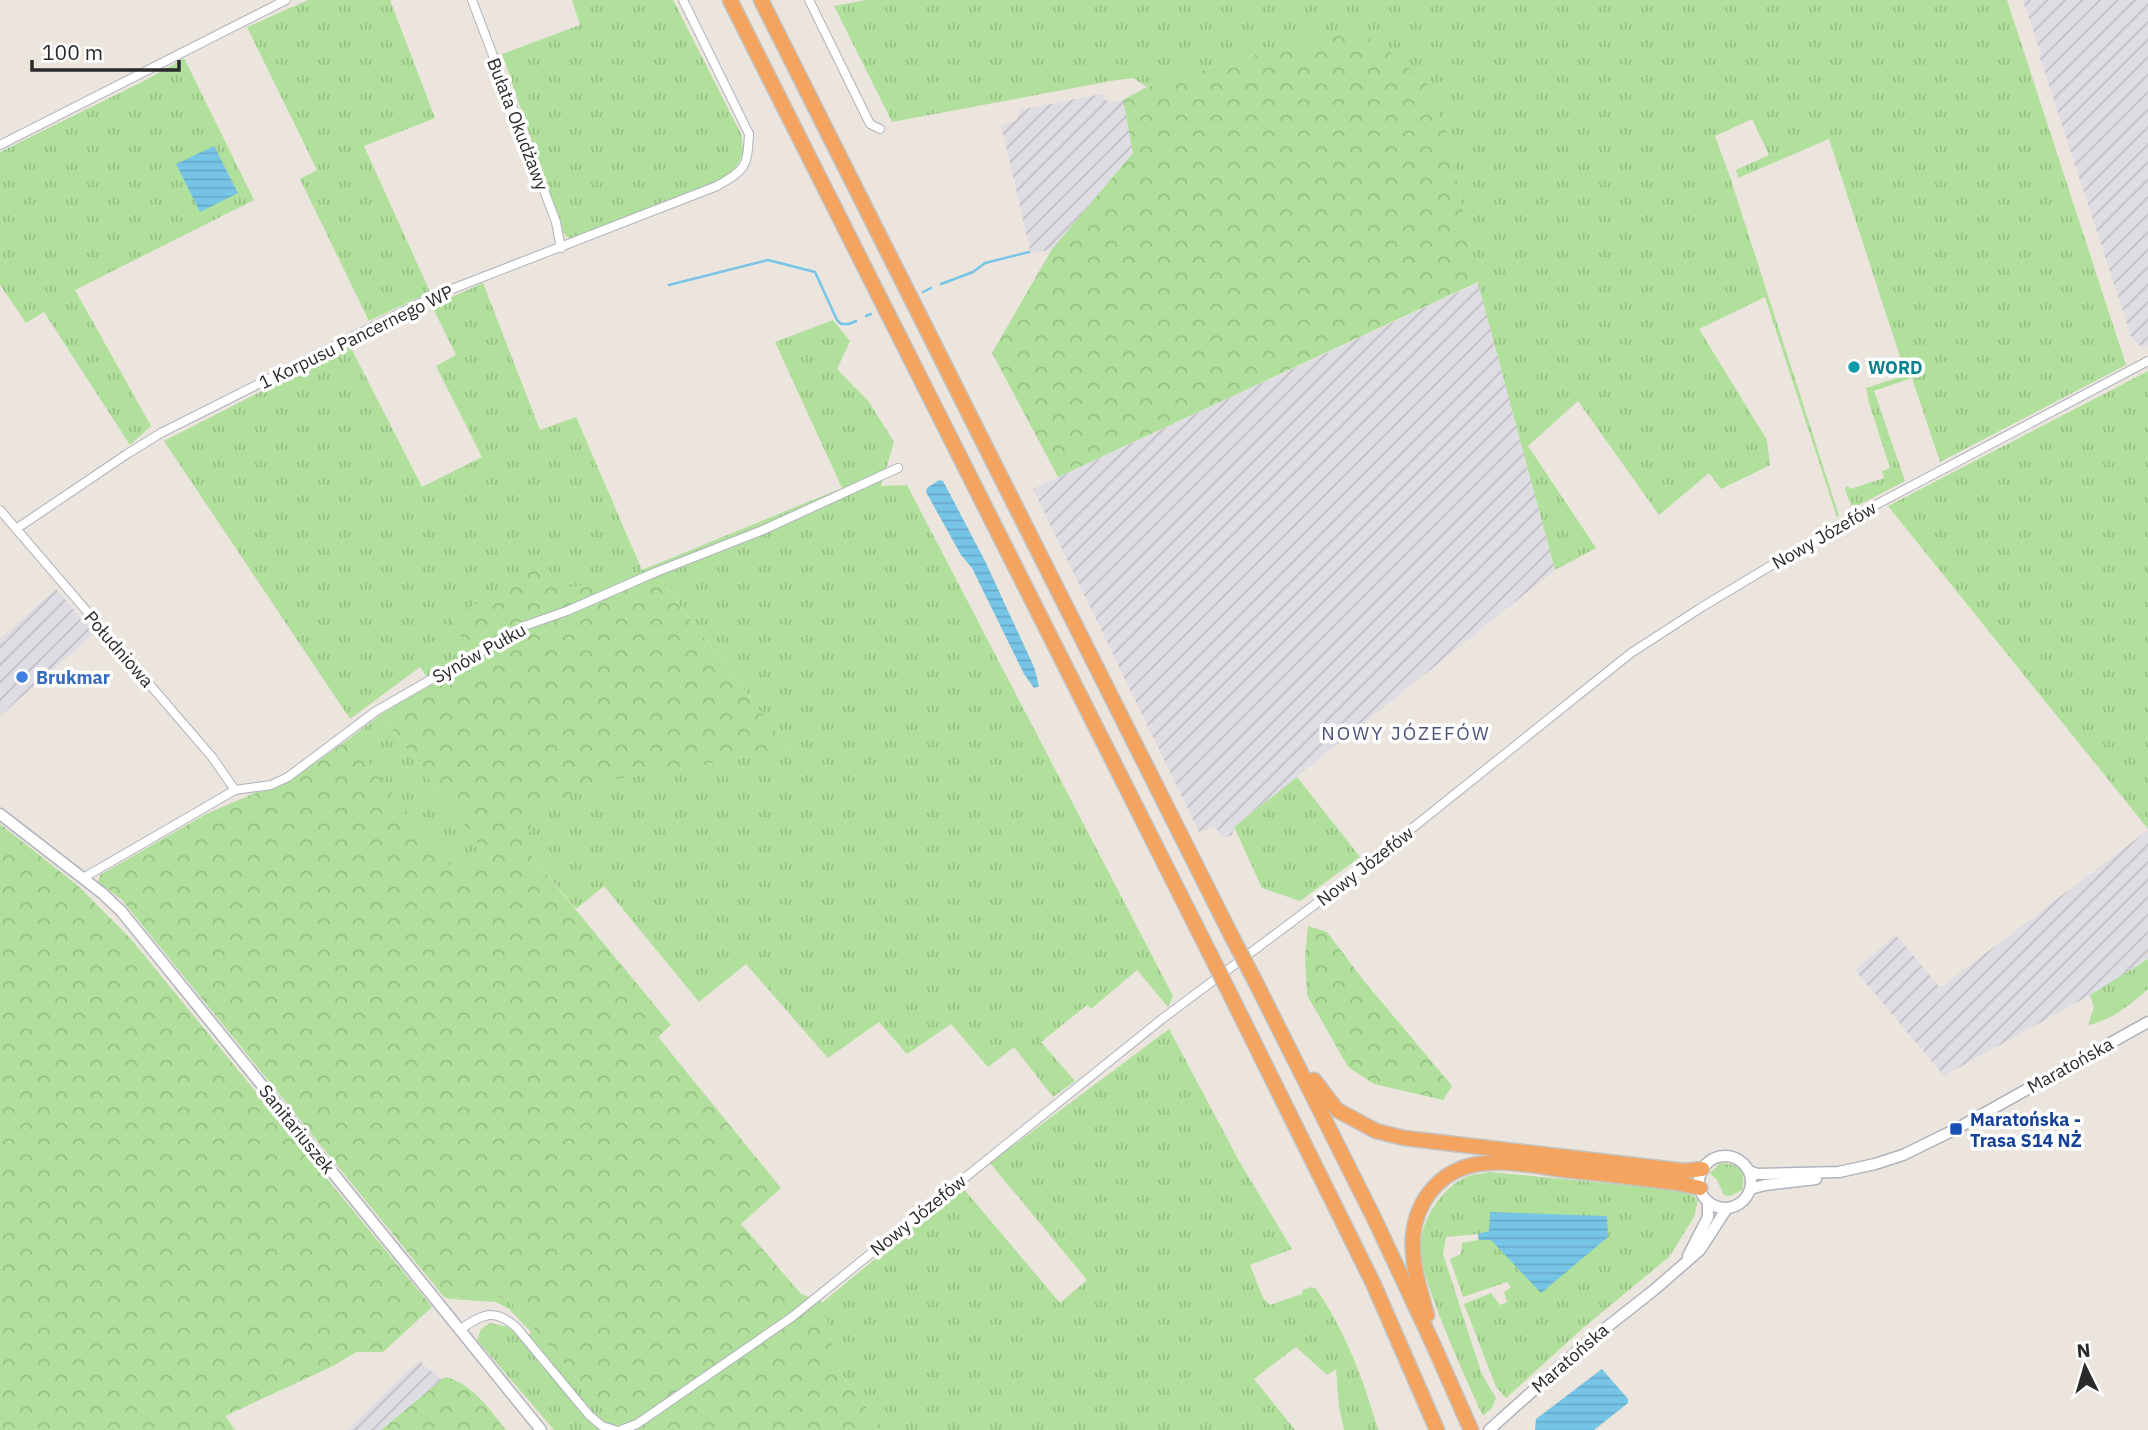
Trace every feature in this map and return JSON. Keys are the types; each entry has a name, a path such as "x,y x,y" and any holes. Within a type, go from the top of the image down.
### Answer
{"highway":[{"path":"730,0 1367,1271 1437,1430"},
{"path":"761,0 1290,1048 1374,1219 1469,1426"},
{"path":"1290,1048 1337,1110 1376,1131 1442,1143 1685,1171 1702,1169"},
{"path":"1433,1344 1413,1258 1415,1221 1420,1205 1431,1190 1453,1173 1469,1166 1517,1164 1700,1188"}],"main road":[{"name":"Sanitariuszek","path":"0,814 121,911 541,1430"},
{"name":"Maratońska","path":"1750,1189 1824,1178 1922,1147 2148,1022"},
{"path":"1723,1156 1739,1160 1749,1171 1750,1189 1742,1202 1727,1208 1720,1208 1708,1202 1700,1188 1702,1169 1708,1162 1723,1156"},
{"name":"Maratońska","path":"1749,1171 1757,1174 1839,1172"},
{"name":"Maratońska","path":"1686,1261 1708,1217 1708,1202"},
{"name":"Maratońska","path":"1489,1430 1584,1345 1686,1261 1704,1244 1727,1208"}],"street":[{"path":"0,145 286,0"},
{"name":"Bułata Okudżawy","path":"472,0 556,222 561,248"},
{"name":"1 Korpusu Pancernego WP","path":"16,529 161,433 434,296 718,186 742,171 748,155 749,134 683,0"},
{"path":"809,0 870,124 880,129"},
{"name":"Nowy Józefów","path":"621,1430 637,1424 792,1317 1162,1019 1345,882 1631,653 1847,520 2148,361"},
{"name":"Synów Pułku","path":"83,878 235,790 271,785 288,777 376,711 524,626 567,611 763,530 898,468"},
{"name":"Południowa","path":"0,510 212,757 235,790"},
{"path":"459,1329 477,1318 491,1314 505,1317 516,1326 589,1415 602,1426 615,1430"}],"shaded area":[{"path":"2023,0 2148,0 2148,345 2142,348 2131,336"},
{"path":"1102,94 1108,102 1123,100 1133,153 1052,249 1031,254 1001,125 1016,121 1020,110"},
{"path":"1478,283 1555,570 1234,827 1232,835 1222,838 1215,826 1199,832 1033,489"},
{"name":"Brukmar","path":"56,589 94,633 0,716 0,639"},
{"path":"2148,830 2148,959 2090,995 1944,1076 1855,970 1896,935 1940,988"},
{"path":"419,1361 502,1430 347,1430"}],"green space":[{"path":"308,0 390,0 435,118 364,146 430,292 369,321 300,179 317,170 247,27"},
{"path":"572,0 673,0 742,136 743,154 735,169 715,184 575,240 563,232 502,54 580,25"},
{"path":"866,0 2007,0 2126,365 1940,462 1912,378 1874,391 1905,481 1857,506 1851,505 1846,487 1850,489 1884,478 1882,471 1890,468 1866,388 1906,375 1829,139 1738,178 1736,170 1769,155 1752,119 1715,136 1839,516 1837,517 1765,297 1699,329 1767,440 1770,465 1721,489 1709,473 1659,515 1578,401 1528,446 1596,548 1555,570 1478,283 1446,130 1348,31 1250,56 1147,87 1133,78 1111,81 892,122 834,6"},
{"path":"1348,31 1379,43 1427,84 1446,130 1478,282 1058,477 992,353 1052,249 1133,153 1123,100 1147,87 1250,56"},
{"path":"184,58 254,200 75,290 151,426 130,445 44,312 26,323 0,285 0,152 148,79"},
{"path":"483,283 540,430 576,417 642,570 842,488 775,342 833,320 850,341 837,369 869,402 894,442 881,486 907,485 1173,996 1168,1007 1137,970 1091,1009 1087,1005 1041,1042 1075,1081 1053,1097 1014,1047 988,1067 951,1024 907,1054 879,1022 828,1058 746,964 699,1002 604,886 576,909 523,846 535,815 588,784 790,750 659,578 563,588 450,622 479,657 433,685 420,667 350,719 164,441 350,346 422,487 482,457 436,366 456,355 432,306"},
{"path":"2148,371 2148,829 1888,506"},
{"path":"534,563 563,588 658,577 790,750 588,784 535,815 523,846 671,1025 658,1037 781,1188 741,1224 801,1294 823,1302 839,1372 884,1430 621,1430 510,1301 487,1292 451,1299 444,1297 121,899 98,882 100,875 206,814 287,783 350,738 448,865 491,860 381,714 479,657 449,622"},
{"path":"381,714 491,860 448,866 350,738"},
{"path":"1297,777 1360,857 1300,901 1262,888 1234,827"},
{"path":"0,824 77,885 130,938 432,1307 383,1352 356,1352 333,1366 225,1416 235,1430 0,1430"},
{"path":"1308,926 1327,932 1364,981 1452,1086 1443,1100 1374,1084 1348,1067 1307,995 1305,956"},
{"path":"2148,959 2148,989 2113,1016 2088,1025 2094,1007 2090,995"},
{"path":"1169,1029 1239,1161 1292,1249 1250,1265 1263,1298 1270,1305 1302,1294 1302,1290 1312,1287 1316,1289 1353,1356 1378,1430 1344,1430 1336,1369 1327,1375 1296,1347 1254,1379 1295,1430 884,1430 839,1372 823,1302 962,1187 1060,1303 1087,1280 990,1163"},
{"path":"1720,1163 1740,1169 1743,1177 1742,1190 1730,1196 1724,1195 1717,1180 1710,1173"},
{"path":"1490,1172 1687,1191 1698,1200 1694,1217 1669,1257 1583,1328 1506,1398 1496,1387 1464,1304 1491,1293 1500,1305 1507,1302 1504,1292 1511,1287 1507,1282 1463,1297 1450,1259 1461,1254 1462,1243 1478,1240 1478,1234 1446,1237 1443,1254 1482,1375 1496,1398 1492,1408 1483,1416 1438,1312 1425,1274 1421,1239 1434,1206 1449,1188 1468,1176"},
{"path":"487,1292 510,1301 621,1430 554,1430 477,1340 481,1329 490,1323 508,1327 524,1342 531,1332 509,1309 496,1302 451,1299"},
{"path":"445,1377 472,1391 506,1430 381,1430"}],"water":[{"path":"214,146 238,193 200,212 176,164"},
{"path":"939,480 943,481 985,561 1034,667 1039,686 1034,688 1024,674 972,568 961,555 926,492 927,488"},
{"path":"1490,1212 1607,1216 1608,1237 1541,1293 1491,1240 1479,1240 1478,1234 1489,1231"},
{"path":"1602,1369 1628,1399 1628,1403 1594,1430 1535,1430 1536,1419"}],"waterway":[{"path":"941,284 973,272 985,263 1029,252"},
{"path":"669,285 768,260 815,272 837,320 841,324 856,321"},
{"path":"923,292 931,288"},
{"path":"866,316 871,314"}],"place":[{"name":"WORD","path":"1854,367"},
{"name":"Brukmar","path":"22,677"},
{"name":"Maratońska - Trasa S14 NŻ","path":"1956,1129"}],"district":[{"name":"NOWY JÓZEFÓW","path":"1406,733"}]}
